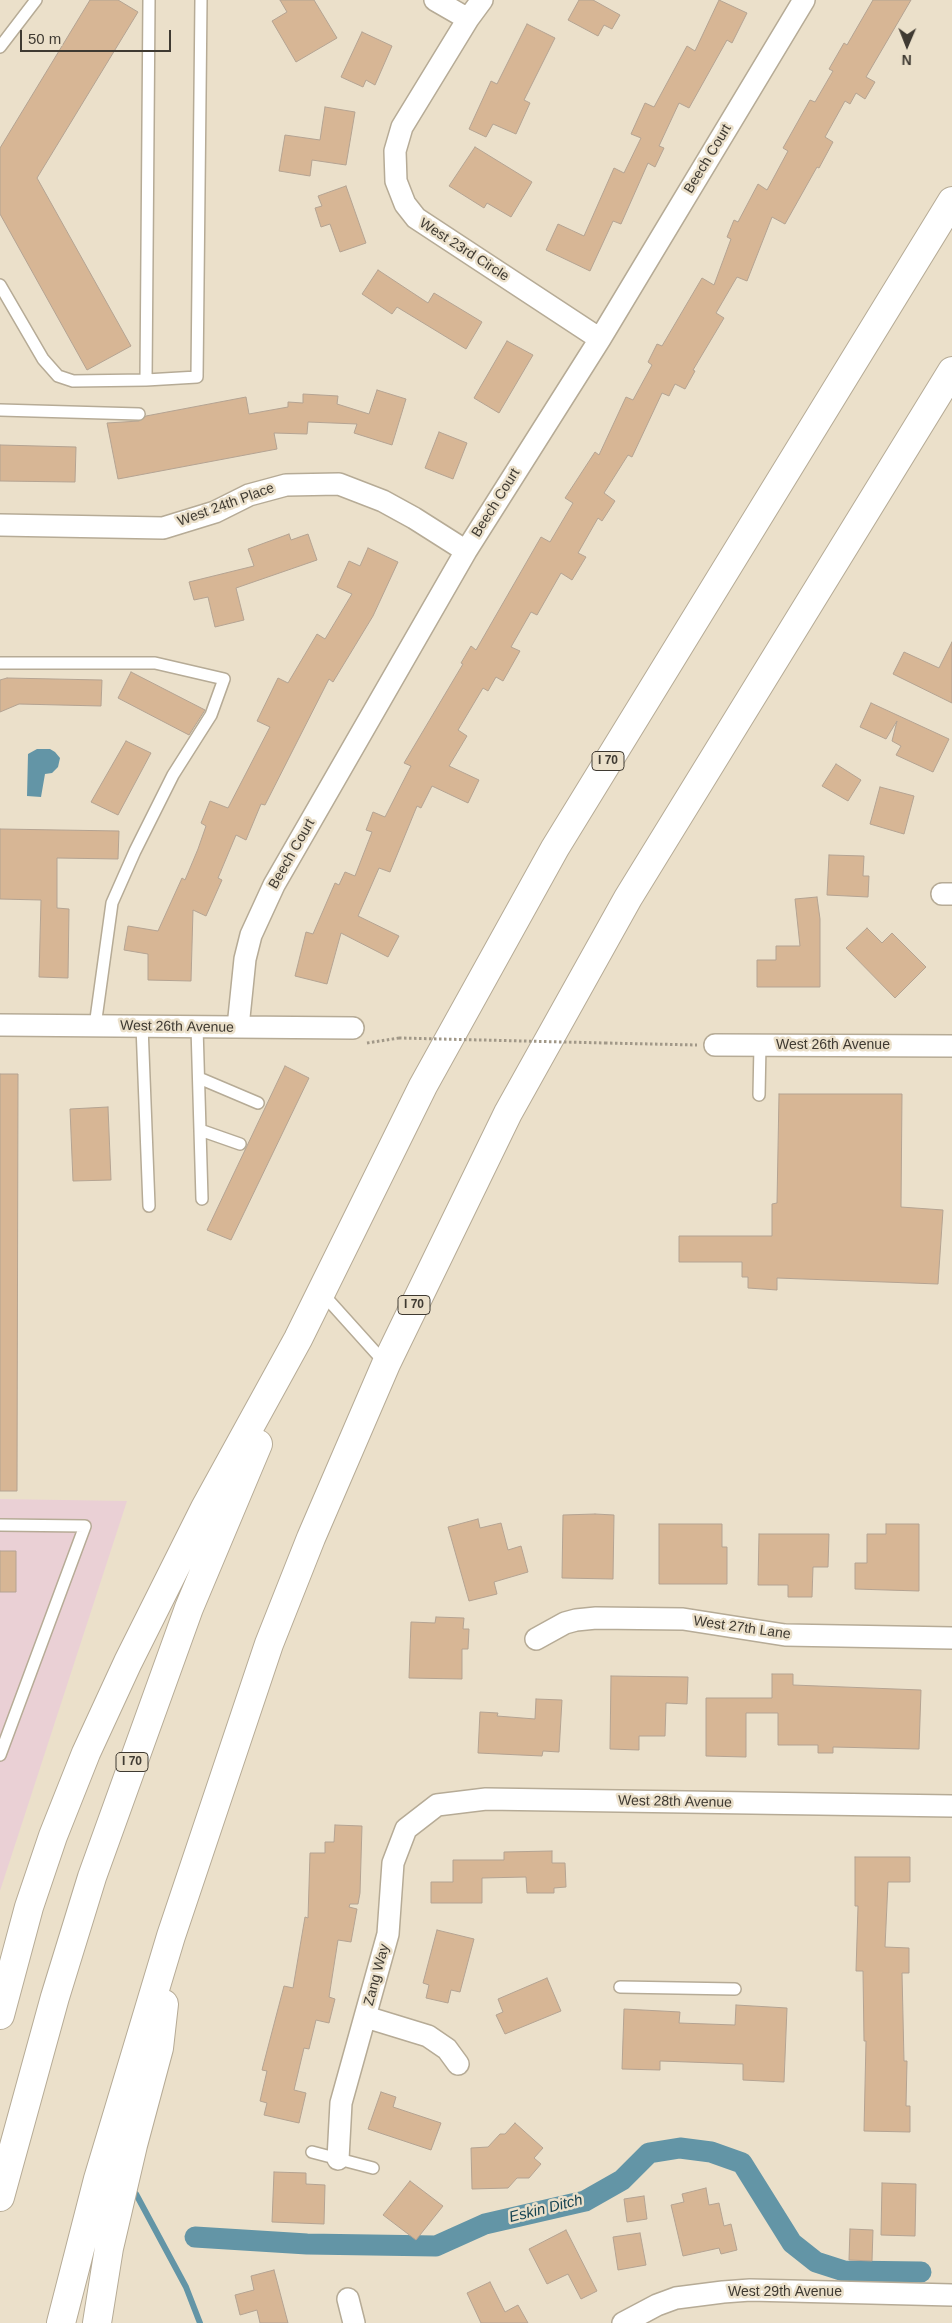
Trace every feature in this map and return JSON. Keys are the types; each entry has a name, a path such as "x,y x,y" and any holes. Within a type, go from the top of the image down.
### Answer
{"highway":[{"name":"I 70","path":"0,2197 55,1997 123,1789 189,1608 261,1435 298,1340 423,1086 555,848 952,201"},
{"name":"I 70","path":"60,2323 96,2188 171,1936 270,1644 311,1538 386,1364 508,1113 628,898 952,371"},
{"path":"0,2014 29,1907 57,1827 86,1753 128,1662 205,1508 298,1340"},
{"path":"97,2323 109,2248 133,2145 159,2048 171,1936"}],"street":[{"path":"435,0 468,19"},
{"name":"West 23rd Circle","path":"482,0 468,19 402,127 395,151 396,181 405,204 416,218 600,339"},
{"name":"Beech Court","path":"238,1028 245,959 251,935 260,913 466,551 600,339 804,0"},
{"name":"West 24th Place","path":"0,525 163,528 215,512 249,495 286,485 339,484 383,500 466,551"},
{"name":"West 26th Avenue","path":"0,1025 238,1028 357,1036"},
{"name":"West 26th Avenue","path":"715,1045 952,1046"},
{"name":"West 27th Lane","path":"536,1639 565,1623 596,1618 684,1619 785,1635 952,1638"},
{"name":"West 28th Avenue","path":"406,1829 437,1805 486,1799 952,1806"},
{"name":"Zang Way","path":"406,1829 393,1863 388,1934 366,2017 428,2036 447,2049 458,2064"},
{"path":"338,2159 341,2103 366,2017"},
{"name":"West 29th Avenue","path":"623,2323 676,2298 724,2292 750,2290 952,2295"},
{"path":"348,2299 354,2323"}],"lane":[{"path":"0,47 36,0"},
{"path":"146,380 149,0"},
{"path":"0,285 43,358 58,376 73,380 146,380 197,377 201,0"},
{"path":"0,410 139,414"},
{"path":"0,663 155,663 224,679 211,715 173,775 135,851 112,903 95,1026"},
{"path":"142,1026 149,1206"},
{"path":"198,1027 202,1199"},
{"path":"759,1094 760,1045"},
{"path":"199,1078 258,1103"},
{"path":"200,1130 240,1144"},
{"path":"321,1292 386,1364"},
{"path":"0,1526 85,1526 0,1756"},
{"path":"620,1987 735,1989"},
{"path":"312,2152 373,2168"}],"path":[{"path":"357,1036 715,1045"}],"shaded area":[{"path":"0,1499 127,1501 0,1891"}],"water":[{"path":"37,749 50,749 60,758 58,767 52,773 45,774 41,797 27,796 28,754"}],"building":[{"path":"90,0 118,0 138,12 37,178 131,346 87,370 0,214 0,148"},
{"path":"280,0 314,0 337,38 296,62 272,21 287,12"},
{"path":"579,0 593,0 620,15 612,29 604,25 598,36 568,20"},
{"path":"719,0 747,13 732,43 727,40 689,108 679,103 659,146 664,148 655,167 648,163 621,224 613,221 590,271 546,250 558,224 584,236 614,168 624,173 641,138 631,134 645,103 654,107 687,46 695,51"},
{"path":"873,0 911,0 866,77 875,82 865,99 856,93 850,104 845,101 825,137 833,142 785,224 772,217 747,281 737,277 716,313 724,318 693,370 695,371 685,389 675,384 669,396 662,393 632,457 628,455 604,493 615,501 602,521 598,518 578,553 586,557 572,580 561,573 537,615 531,612 511,647 520,651 503,681 496,677 488,691 483,688 458,730 467,736 449,766 479,780 468,803 432,786 421,808 417,806 390,872 379,868 358,916 399,936 388,957 341,933 327,984 295,976 306,932 313,934 335,883 339,885 345,872 355,876 372,832 366,830 373,812 385,817 411,766 404,763 463,664 461,663 471,646 476,650 541,537 550,542 573,503 565,498 595,452 599,455 626,397 633,400 652,365 648,362 657,344 662,346 702,278 714,285 731,239 727,237 734,220 738,222 758,184 767,190 788,151 783,148 810,100 815,102 833,71 829,69 844,43 847,45"},
{"path":"527,24 555,38 524,100 530,103 516,134 493,124 486,137 469,129 491,81 497,84"},
{"path":"362,32 392,46 375,85 366,80 363,87 341,77"},
{"path":"325,107 355,112 346,165 312,160 310,176 279,171 285,135 320,140"},
{"path":"475,147 532,182 511,217 487,203 484,208 449,186"},
{"path":"346,186 366,243 340,252 330,224 321,227 315,208 322,206 318,196"},
{"path":"378,270 428,303 434,293 482,322 466,349 397,307 392,314 362,294"},
{"path":"507,341 533,355 499,413 474,398"},
{"path":"377,390 406,399 392,445 354,433 357,424 308,422 307,434 274,433 277,449 118,479 107,423 139,421 146,416 246,397 249,414 288,407 288,402 303,403 303,394 338,396 337,404 369,414"},
{"path":"439,432 467,443 453,479 425,468"},
{"path":"0,445 76,447 75,482 0,481"},
{"path":"289,534 291,540 308,534 317,560 236,588 244,620 215,627 208,597 194,600 189,582 254,566 248,549"},
{"path":"368,548 398,562 373,616 333,682 329,679 265,805 261,804 246,840 236,835 218,878 222,880 206,916 193,910 191,981 148,980 148,954 124,950 128,926 158,931 182,878 185,880 198,849 206,826 201,823 210,801 228,808 270,727 257,721 278,678 288,683 317,634 325,639 352,594 337,587 349,561 360,566"},
{"path":"952,642 952,703 893,674 904,652 939,668"},
{"path":"131,672 205,710 189,735 118,698"},
{"path":"7,678 102,680 101,706 19,704 0,712 0,680"},
{"path":"871,703 949,739 933,772 896,755 901,746 892,741 897,721 886,739 860,727"},
{"path":"126,741 151,753 118,815 91,802"},
{"path":"836,764 861,780 848,801 822,786"},
{"path":"880,787 914,796 904,834 870,824"},
{"path":"0,829 119,831 118,859 57,858 57,908 69,909 68,978 39,977 41,900 0,899"},
{"path":"829,855 864,856 863,876 869,876 868,897 827,895"},
{"path":"817,897 820,919 820,987 757,987 757,960 776,960 776,946 800,946 795,899"},
{"path":"867,928 882,943 892,933 926,967 895,998 846,948"},
{"path":"285,1066 309,1078 231,1240 207,1230"},
{"path":"0,1074 18,1074 17,1491 0,1491"},
{"path":"779,1094 902,1094 901,1207 943,1210 938,1284 777,1278 777,1290 748,1288 748,1277 742,1277 742,1262 679,1262 679,1236 772,1236 772,1204 777,1203"},
{"path":"108,1107 111,1180 73,1181 70,1109"},
{"path":"563,1515 614,1515 613,1579 562,1578"},
{"path":"478,1519 480,1528 501,1523 508,1550 521,1546 528,1572 494,1582 497,1594 469,1601 448,1527"},
{"path":"659,1524 722,1524 722,1547 727,1547 727,1584 659,1584"},
{"path":"886,1524 919,1524 919,1591 855,1589 855,1563 867,1563 867,1534 886,1534"},
{"path":"759,1534 829,1534 828,1567 813,1567 812,1597 788,1597 788,1585 758,1585"},
{"path":"0,1551 16,1551 16,1592 0,1592"},
{"path":"436,1617 464,1618 463,1629 469,1629 468,1649 462,1649 462,1679 409,1678 411,1622 435,1623"},
{"path":"772,1674 793,1674 793,1685 921,1690 919,1749 833,1747 833,1753 818,1753 818,1745 778,1745 778,1713 746,1713 746,1757 706,1756 706,1698 772,1698"},
{"path":"611,1676 688,1677 687,1704 666,1703 665,1736 639,1736 639,1750 610,1749"},
{"path":"536,1699 562,1700 559,1752 543,1751 542,1756 478,1753 480,1712 498,1713 497,1716 535,1719"},
{"path":"335,1825 362,1826 360,1893 358,1904 350,1904 349,1907 357,1909 351,1942 338,1940 329,1997 335,1999 329,2023 316,2020 309,2049 304,2048 294,2090 306,2093 299,2123 264,2115 267,2103 260,2101 267,2071 262,2070 284,1986 293,1988 305,1917 308,1918 310,1853 325,1853 325,1842 334,1842"},
{"path":"552,1851 552,1863 565,1863 566,1887 554,1888 554,1893 527,1893 526,1877 482,1878 482,1903 431,1903 431,1882 453,1882 453,1860 504,1860 504,1852"},
{"path":"855,1857 910,1857 910,1882 888,1882 885,1947 909,1948 909,1973 902,1973 904,2061 907,2061 906,2106 910,2106 910,2132 864,2131 866,2041 864,2041 863,1971 856,1971 858,1906 855,1906"},
{"path":"437,1930 474,1939 460,1992 451,1990 448,2003 426,1998 429,1985 423,1983"},
{"path":"547,1978 561,2011 505,2034 496,2015 503,2012 498,1999"},
{"path":"736,2005 787,2008 784,2082 743,2080 743,2064 660,2061 660,2070 622,2069 624,2009 680,2012 679,2023 735,2025"},
{"path":"381,2092 396,2097 393,2107 441,2123 431,2150 368,2129"},
{"path":"515,2123 543,2148 534,2158 541,2164 529,2178 517,2178 508,2188 472,2189 471,2148 488,2147 500,2134 505,2134"},
{"path":"274,2172 306,2173 306,2184 325,2185 324,2224 272,2222"},
{"path":"410,2181 443,2206 416,2240 383,2215"},
{"path":"882,2183 916,2184 915,2236 881,2235"},
{"path":"706,2188 709,2205 719,2203 724,2226 731,2224 737,2250 721,2254 719,2248 683,2256 671,2205 684,2202 682,2194"},
{"path":"644,2196 647,2219 627,2222 624,2199"},
{"path":"850,2229 873,2230 872,2261 849,2260"},
{"path":"566,2230 597,2291 581,2299 568,2274 547,2284 529,2249"},
{"path":"640,2233 646,2265 618,2270 613,2237"},
{"path":"274,2270 288,2323 260,2323 257,2310 240,2315 235,2295 254,2290 251,2276"},
{"path":"490,2282 505,2312 518,2305 528,2323 481,2323 467,2293"}],"waterway":[{"name":"Eskin Ditch","path":"195,2237 307,2244 436,2246 485,2224 585,2201 622,2180 649,2153 680,2148 711,2152 742,2163 792,2243 816,2262 844,2271 921,2272"},
{"path":"136,2194 186,2287 200,2323"}]}
